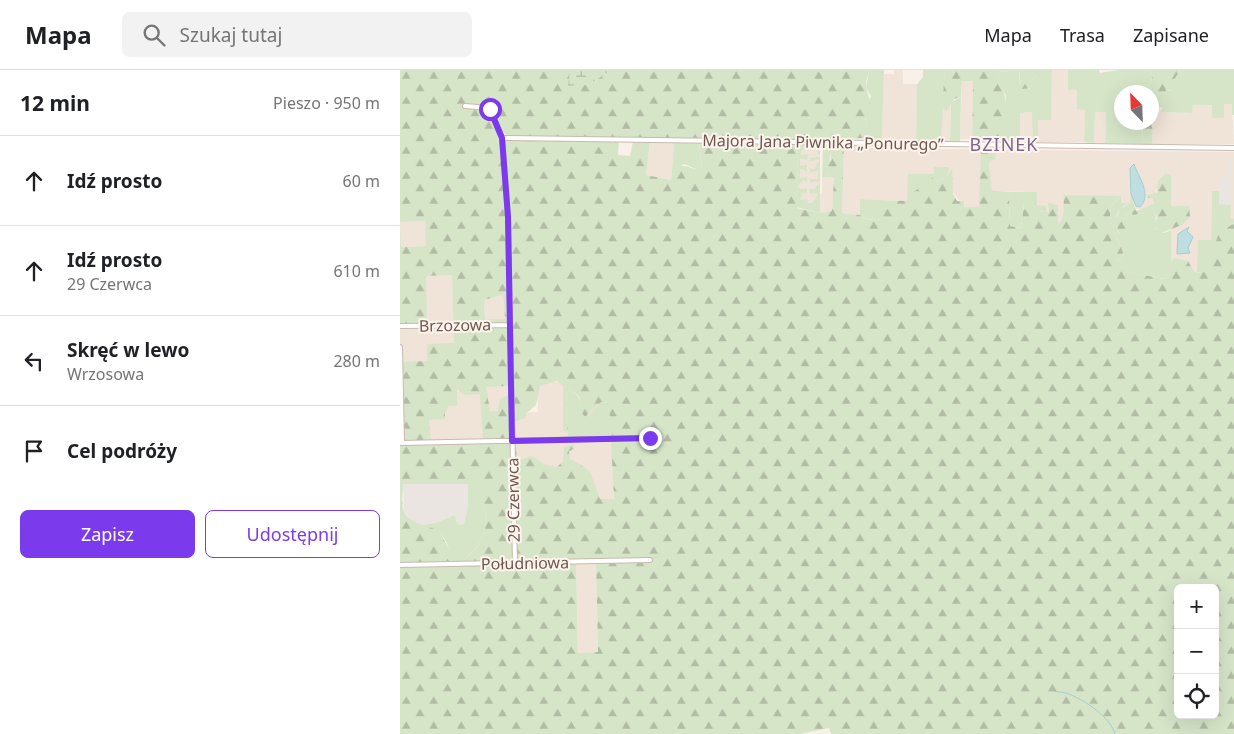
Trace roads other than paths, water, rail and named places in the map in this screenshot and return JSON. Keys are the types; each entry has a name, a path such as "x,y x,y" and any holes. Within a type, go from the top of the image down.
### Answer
{"street":[{"name":"29 Czerwca","path":"465,106 489,108 502,138 508,217 515,564"},
{"name":"Majora Jana Piwnika „Ponurego”","path":"502,138 1234,148"},
{"name":"Brzozowa","path":"400,326 510,325"},
{"path":"400,347 401,443 650,438"},
{"name":"Południowa","path":"400,565 650,560"}],"water":[{"path":"1134,164 1145,191 1144,202 1140,207 1136,206 1131,194 1130,168"},
{"path":"1189,227 1187,231 1193,237 1188,248 1190,253 1177,254 1178,234"}],"waterway":[{"path":"1052,691 1069,694 1090,706 1109,722 1115,734"}],"district":[{"name":"BZINEK","path":"1004,145"}]}
